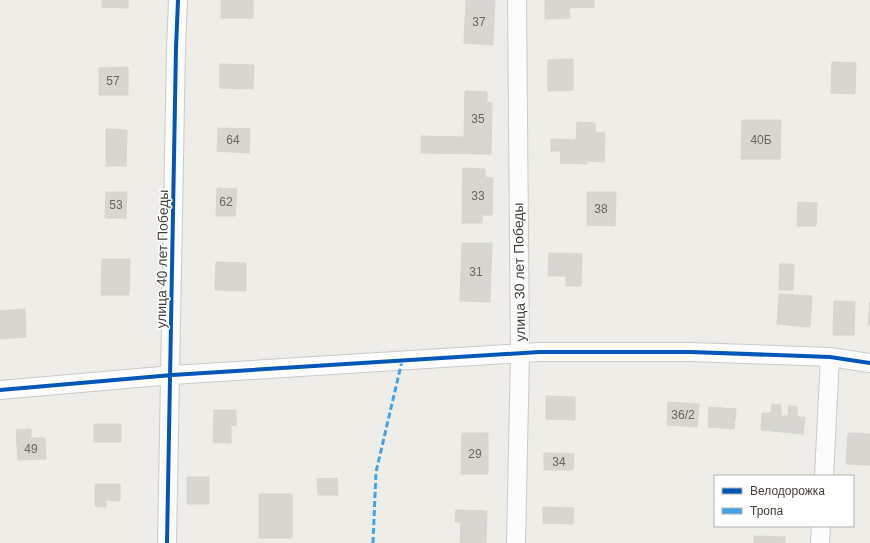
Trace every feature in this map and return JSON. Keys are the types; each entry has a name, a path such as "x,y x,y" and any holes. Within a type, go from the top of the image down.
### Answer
{"street":[{"name":"улица 40 лет Победы","path":"167,543 172,375 176,48 178,0"},
{"name":"улица 30 лет Победы","path":"516,543 520,354 517,0"},
{"path":"0,390 172,375 539,352 691,352 830,357 870,363"},
{"path":"824,475 830,357"},
{"path":"820,543 821,527"}],"building":[{"path":"102,0 128,0 128,8 102,7"},
{"path":"221,0 253,0 253,18 221,18"},
{"path":"466,0 495,0 493,45 464,43"},
{"path":"545,0 594,0 594,7 569,8 570,18 545,19"},
{"path":"573,59 573,90 548,91 548,60"},
{"path":"832,62 856,63 855,94 831,93"},
{"path":"220,64 254,65 253,89 220,88"},
{"path":"128,67 128,95 99,95 99,68"},
{"path":"465,91 487,92 487,102 492,103 491,154 421,153 421,136 464,137"},
{"path":"742,120 781,120 780,159 741,159"},
{"path":"577,122 595,123 595,132 605,133 604,162 586,161 587,164 560,163 561,151 551,151 551,139 576,140"},
{"path":"218,128 250,129 249,153 217,151"},
{"path":"106,129 127,130 126,166 106,166"},
{"path":"463,168 485,169 485,177 493,178 492,215 482,215 482,223 462,223"},
{"path":"217,188 237,189 235,216 216,216"},
{"path":"106,192 127,192 126,218 105,218"},
{"path":"587,192 616,192 615,226 587,225"},
{"path":"798,202 817,203 816,226 797,226"},
{"path":"462,243 492,243 490,302 460,301"},
{"path":"549,253 582,254 581,286 566,286 566,276 548,276"},
{"path":"102,259 130,259 129,295 101,295"},
{"path":"216,262 246,263 246,291 215,290"},
{"path":"780,264 794,264 793,290 779,290"},
{"path":"779,294 812,296 810,327 777,324"},
{"path":"834,301 855,302 854,335 833,335"},
{"path":"870,302 870,325 868,325"},
{"path":"25,309 26,337 0,339 0,311"},
{"path":"546,396 575,397 575,420 546,419"},
{"path":"668,402 699,404 697,427 667,425"},
{"path":"772,404 781,405 781,416 788,416 789,406 797,407 797,417 805,417 803,434 761,430 762,413 771,413"},
{"path":"709,407 736,409 734,429 708,427"},
{"path":"214,410 236,410 236,426 231,425 231,443 213,442"},
{"path":"94,424 121,424 121,442 94,442"},
{"path":"31,429 31,438 45,438 46,459 18,460 16,430"},
{"path":"462,433 488,433 488,474 461,474"},
{"path":"848,433 870,434 870,465 846,464"},
{"path":"544,453 574,454 573,470 544,470"},
{"path":"187,477 209,477 209,504 187,504"},
{"path":"337,478 338,495 318,495 317,479"},
{"path":"95,484 120,484 120,501 106,500 106,507 95,506"},
{"path":"259,494 292,494 292,538 259,538"},
{"path":"543,507 574,508 573,524 543,523"},
{"path":"456,510 487,511 486,543 460,543 461,522 455,522"},
{"path":"754,536 785,537 785,543 754,543"}],"marked path":[{"path":"373,543 376,472 402,361"}],"cycle path":[{"path":"167,543 178,0"},
{"path":"0,390 172,375 539,352 691,352 830,357 870,363"}]}
